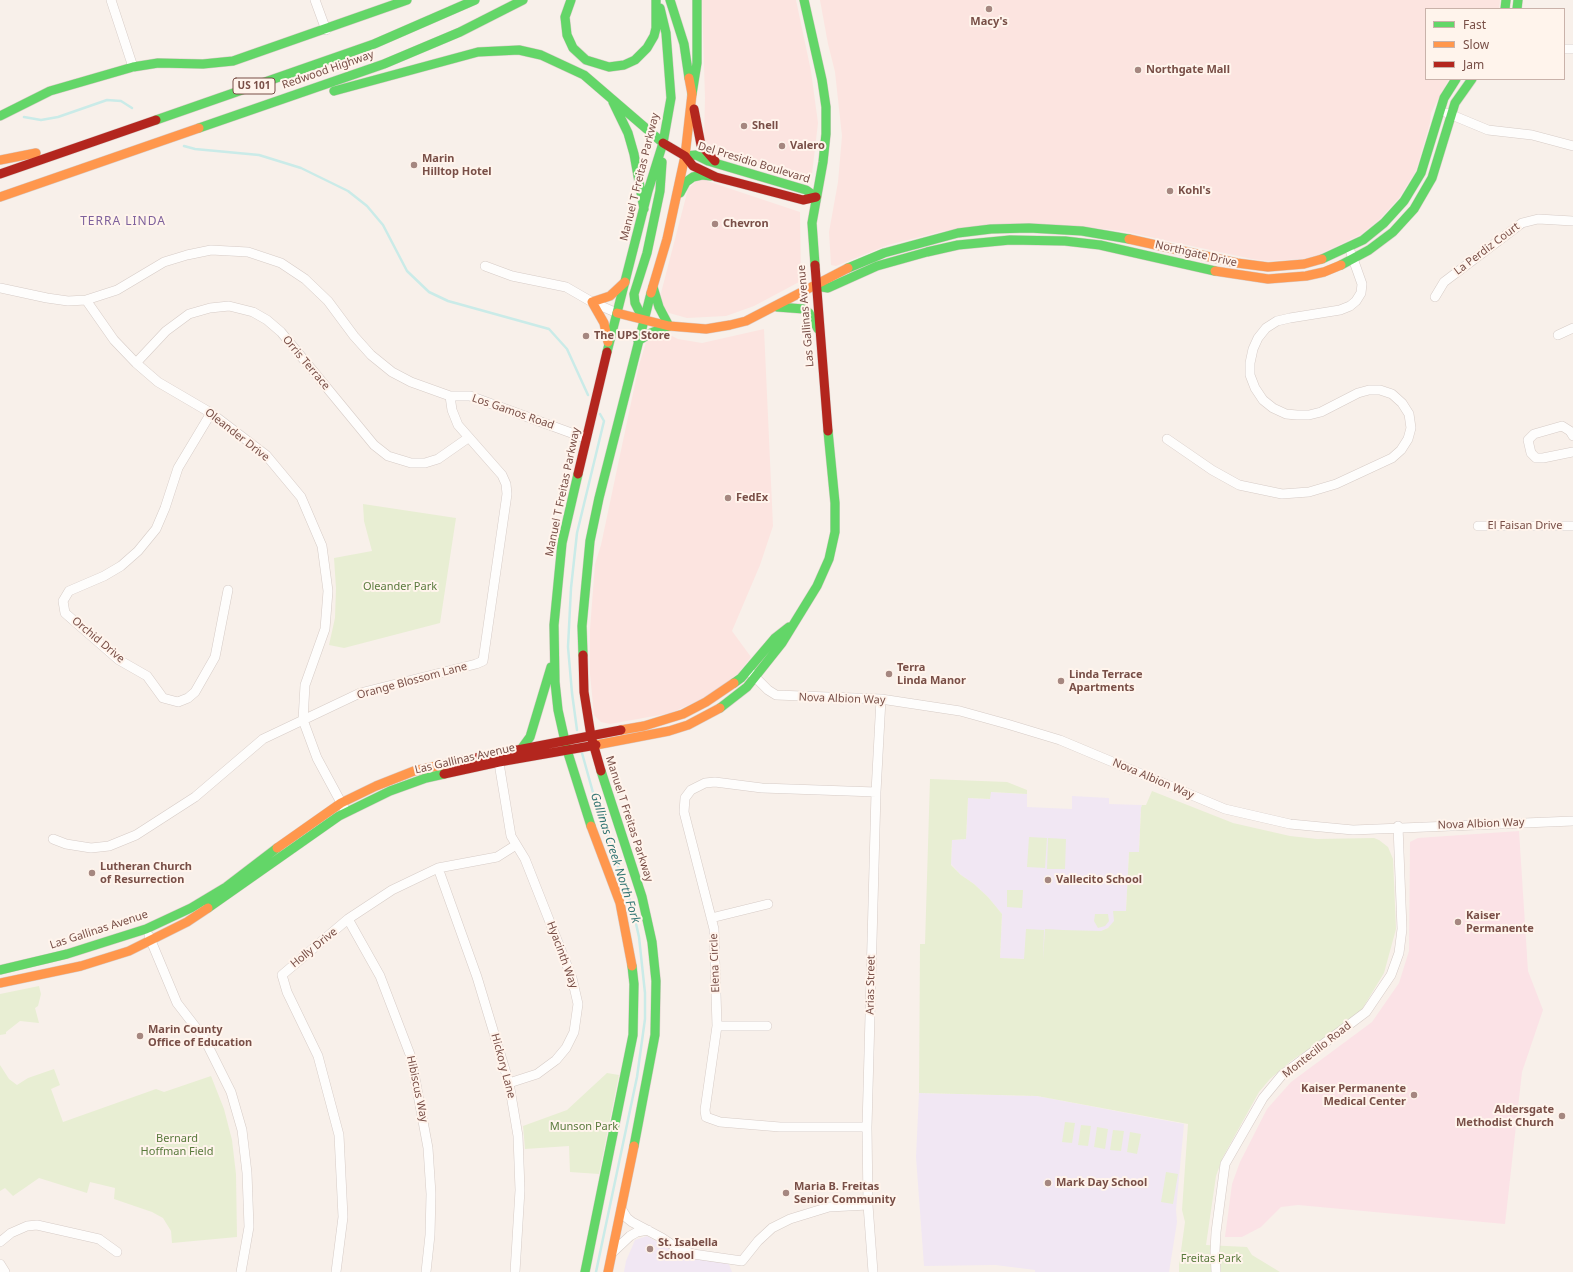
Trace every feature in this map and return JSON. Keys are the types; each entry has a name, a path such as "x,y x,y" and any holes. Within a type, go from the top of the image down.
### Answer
{"main road":[{"path":"0,116 50,91 134,67 158,63 203,64 233,61 326,30 407,0"},
{"path":"419,26 452,0"},
{"name":"Redwood Highway","path":"0,174 345,55 419,26 475,0"},
{"name":"Redwood Highway","path":"0,197 399,58 474,25 523,0"},
{"path":"571,0 565,18 566,35 569,41 577,52 586,60 598,65 609,67 624,65 635,60 647,48 654,36 656,28 657,0"},
{"name":"Manuel T Freitas Parkway","path":"585,1272 633,1035 634,984 629,945 620,902 584,807 567,750 558,710 554,658 557,590 562,543 591,416 644,209 663,143 670,98 670,75 666,33 657,0"},
{"name":"Manuel T Freitas Parkway","path":"608,1272 622,1210 650,1067 655,1035 656,981 652,942 642,897 585,747 583,737 584,692 582,657 584,596 590,541 643,319 677,197 685,156 692,94 684,44 670,0"},
{"path":"697,0 697,63 692,94 701,145 704,151 719,164"},
{"name":"Las Gallinas Avenue","path":"0,983 81,966 129,951 187,922 235,891 346,812 390,790 426,778 499,762 651,735 688,725 721,708 747,687 782,643 817,586 829,559 835,532 835,503 812,223 825,148 826,107 822,80 804,0"},
{"name":"Del Presidio Boulevard","path":"238,115 402,74 466,55 503,50 519,50 540,54 558,61 584,75 663,143 685,156 694,166 716,177 803,200 816,197"},
{"name":"Northgate Drive","path":"618,313 669,326 706,329 730,325 746,321 816,286 841,271 884,253 958,233 1009,228 1082,231 1121,236 1236,263 1268,267 1304,264 1320,260 1363,240 1394,213 1413,188 1428,156 1444,98 1455,80"},
{"name":"Northgate Drive","path":"816,286 828,288 877,266 927,252 958,245 1010,240 1081,243 1118,249 1234,275 1268,279 1306,276 1324,272 1354,259 1393,232 1420,199 1432,178 1439,160 1451,114 1461,93 1471,80"},
{"path":"612,99 628,133 634,154 644,209"},
{"path":"0,160 89,143"},
{"path":"643,319 636,307 634,294 647,253 660,191 663,143"},
{"name":"Del Presidio Boulevard","path":"685,156 696,155 719,164 806,190 816,197"},
{"path":"677,197 686,182 693,176 702,175 716,177"},
{"path":"958,233 958,245"},
{"path":"814,258 820,267 827,270 841,271"},
{"path":"609,345 604,323 592,302 610,296 626,281"},
{"path":"618,313 631,326 638,341 651,333 669,326 658,307 653,286"},
{"path":"772,308 795,307 804,309 809,313 821,334"},
{"name":"Las Gallinas Avenue","path":"0,970 67,954 146,929 191,908 226,887 315,820 341,803 376,786 414,771 522,748 644,726 683,714 726,690 748,670 775,638 794,622"},
{"path":"522,748 530,737 554,658"},
{"path":"683,714 688,725"}],"street":[{"path":"111,0 134,67"},
{"path":"314,0 326,30"},
{"path":"1440,110 1488,130 1532,135 1573,146"},
{"name":"La Perdiz Court","path":"1435,297 1444,282 1522,223 1538,219 1573,221"},
{"path":"1167,439 1229,480 1253,489 1282,494 1309,492 1336,484 1392,458 1401,450 1408,439 1411,428 1409,414 1402,403 1392,394 1380,390 1369,390 1358,393 1321,412 1297,416 1286,414 1273,408 1263,400 1255,388 1250,375 1250,362 1253,349 1258,338 1266,328 1277,321 1340,310 1350,306 1356,301 1362,284 1354,259 1348,248"},
{"name":"Los Gamos Road","path":"0,288 68,301 86,300 117,290 164,262 211,250 248,252 281,264 305,279 328,301 354,336 371,355 392,372 411,382 450,396 470,396 586,438"},
{"name":"Northgate Drive","path":"485,266 512,276 566,287 592,302 618,313"},
{"name":"Oleander Drive","path":"86,300 114,340 136,363 158,382 211,413 266,455 301,497 322,546 328,591 325,629 306,685 303,720 317,758 346,812"},
{"name":"Orris Terrace","path":"136,363 166,331 189,314 210,308 229,306 253,312 267,320 281,332 374,445 388,456 411,463 425,463 438,459 468,438"},
{"path":"1558,335 1573,328"},
{"name":"Orange Blossom Lane","path":"53,839 66,844 91,848 109,846 136,835 195,797 263,740 360,693 483,661 507,494 506,484 502,476 468,438 456,420 452,410 450,396"},
{"name":"Orchid Drive","path":"211,413 178,468 165,508 156,528 138,551 121,566 110,573 69,591 63,601 65,612 119,660 147,676 163,698 178,702 188,698 194,692 215,657 228,590"},
{"path":"1573,436 1570,431 1562,426 1534,434 1528,440 1531,453 1536,458 1573,452"},
{"name":"El Faisan Drive","path":"1478,526 1573,526"},
{"name":"Nova Albion Way","path":"748,670 768,690 776,695 881,699 960,711 1060,740 1164,784 1233,810 1298,825 1345,830 1398,826 1573,821"},
{"name":"Arias Street","path":"873,1272 868,1205 867,1127 876,792 881,699"},
{"path":"498,753 511,836 516,845"},
{"name":"Elena Circle","path":"867,1127 780,1127 720,1122 706,1117 705,1110 717,1026 714,929 684,812 685,798 691,790 705,783 715,782 762,788 876,792"},
{"name":"Montecillo Road","path":"1216,1272 1216,1232 1226,1164 1263,1098 1282,1076 1366,1012 1390,975 1399,953 1402,929 1398,826"},
{"name":"Holly Drive","path":"336,1272 343,1217 339,1135 318,1056 287,992 282,975 348,919 392,890 438,868 497,857 516,845"},
{"name":"Hyacinth Way","path":"509,1083 537,1074 556,1060 566,1048 574,1032 578,1004 569,971 525,859 516,845"},
{"name":"Hickory Lane","path":"438,868 477,977 509,1083 518,1136 520,1190 516,1272"},
{"path":"711,918 768,904"},
{"name":"Hibiscus Way","path":"348,919 380,976 411,1057 428,1148 431,1194 430,1235 426,1272"},
{"path":"146,929 177,1003 204,1038 231,1092 242,1130 247,1172 249,1226 241,1272"},
{"path":"717,1026 767,1026"},
{"path":"622,1210 627,1218 662,1238 676,1248 693,1254 742,1261 758,1241 772,1228 790,1219 829,1207 868,1205"},
{"path":"0,1242 11,1233 27,1226 37,1225 99,1239 117,1252"},
{"path":"613,1252 630,1236 637,1232 648,1230"},
{"path":"0,1264 4,1272"}],"shaded area":[{"path":"702,0 796,0 811,71 818,123 812,174 806,179 716,155 704,139 705,98"},
{"path":"820,0 1500,0 1499,8 1425,8 1425,80 1448,80 1431,113 1430,123 1416,171 1399,198 1380,219 1360,235 1318,255 1303,259 1268,261 1252,259 1122,231 1083,227 944,231 888,245 836,266 831,265 829,232 838,182 842,136 835,72"},
{"path":"704,180 800,212 801,281 754,306 726,316 687,318 669,313 662,305 661,293 688,189 695,182"},
{"path":"764,329 773,526 760,565 732,631 751,657 738,674 715,693 671,713 610,724 601,722 594,715 590,674 590,629 595,564 601,545 639,365 646,342 661,333 678,339 702,343"},
{"name":"Vallecito School","path":"990,792 1027,794 1027,807 1072,809 1072,796 1109,798 1109,804 1142,805 1139,852 1129,852 1126,912 1108,928 1101,931 1081,931 1080,961 1000,958 1002,914 988,897 974,884 961,875 951,864 952,840 966,839 968,798 990,799"},
{"path":"1519,831 1528,971 1543,1010 1522,1072 1505,1224 1298,1205 1281,1207 1261,1227 1242,1237 1225,1237 1232,1184 1240,1162 1267,1109 1291,1082 1372,1022 1399,983 1409,951 1410,842 1418,838"},
{"name":"Mark Day School","path":"919,1093 1037,1096 1184,1124 1176,1210 1177,1222 1169,1272 1035,1272 1035,1270 995,1265 924,1266 916,1157"},
{"name":"St. Isabella School","path":"647,1236 685,1258 728,1262 732,1272 624,1272 626,1261 635,1240"}],"green space":[{"name":"Oleander Park","path":"363,504 456,518 440,623 344,648 329,645 335,618 336,588 334,558 372,551 364,521"},
{"name":"Freitas Park","path":"930,779 1007,782 1027,790 1027,794 991,792 990,799 968,798 966,839 952,840 951,865 988,897 1002,914 1000,958 1024,959 1026,929 1044,930 1043,960 1045,929 1101,931 1108,928 1114,921 1113,911 1126,911 1129,852 1139,852 1141,808 1142,805 1146,805 1152,791 1233,823 1290,836 1317,839 1374,838 1388,847 1393,859 1396,929 1384,973 1361,1011 1341,1027 1291,1061 1270,1079 1259,1092 1223,1157 1216,1176 1206,1245 1247,1247 1252,1255 1280,1272 1179,1272 1185,1222 1182,1210 1188,1124 1037,1096 919,1093 920,944 925,944"},
{"path":"1029,837 1047,838 1045,868 1027,867"},
{"path":"1048,838 1066,839 1065,869 1047,869"},
{"path":"1007,890 1023,890 1022,908 1007,907"},
{"path":"1095,914 1108,914 1109,921 1105,926 1098,928 1094,921"},
{"path":"39,986 41,994 38,1006 35,1008 39,1023 20,1021 6,1032 6,1034 0,1035 0,994"},
{"name":"Bernard Hoffman Field","path":"0,1065 9,1079 17,1085 28,1078 54,1069 60,1085 51,1089 63,1122 156,1089 164,1092 211,1076 224,1109 232,1140 236,1174 237,1237 172,1243 171,1231 163,1218 152,1212 114,1199 115,1188 90,1182 87,1193 39,1178 13,1196 5,1188 0,1191"},
{"name":"Munson Park","path":"607,1073 619,1075 599,1174 570,1172 569,1146 525,1149 523,1126 567,1110"},
{"path":"1065,1122 1075,1123 1072,1143 1062,1142"},
{"path":"1081,1125 1091,1126 1088,1146 1078,1145"},
{"path":"1097,1127 1108,1129 1105,1149 1094,1147"},
{"path":"1113,1130 1124,1131 1121,1151 1110,1150"},
{"path":"1130,1132 1141,1134 1137,1154 1127,1152"},
{"path":"1166,1172 1178,1174 1173,1204 1161,1202"}],"waterway":[{"name":"Gallinas Creek North Fork","path":"24,117 41,120 58,117 107,100 121,101 132,108"},
{"name":"Gallinas Creek North Fork","path":"184,146 195,149 259,155 301,168 348,191 367,206 383,225 407,271 429,292 448,301 549,329 567,349 588,395"},
{"name":"Gallinas Creek North Fork","path":"577,730 568,647 571,588 577,533 604,421 600,414"},
{"name":"Gallinas Creek North Fork","path":"582,753 597,807 632,906 639,937 645,993 645,1019 637,1077 596,1272"}],"traffic: fast":[{"path":"0,116 50,91 133,67 158,63 203,64 233,61 407,0"},
{"path":"156,120 374,44 475,0"},
{"path":"199,128 384,64 460,32 523,0"},
{"path":"571,0 565,17 567,35 573,48 586,60 609,67 624,65 635,60 647,48 654,36 656,28 656,0"},
{"path":"670,0 684,44 689,78"},
{"path":"692,94 697,63 697,0"},
{"path":"804,0 822,80 826,107 826,134 823,162 812,223 815,265"},
{"path":"1505,8 1506,0"},
{"path":"1517,8 1518,0"},
{"path":"607,352 648,191 663,143 671,98 666,33 660,8"},
{"path":"334,91 478,52 519,50 541,55 584,75 663,143"},
{"path":"1322,259 1363,240 1384,223 1404,201 1421,173 1444,98 1455,80"},
{"path":"1341,265 1369,250 1393,232 1414,209 1432,178 1455,103 1471,80"},
{"path":"613,102 628,133 634,154 644,209"},
{"path":"685,156 696,155 708,161 806,190 816,197"},
{"path":"643,319 635,303 634,294 647,253 660,191 662,162"},
{"path":"680,193 686,182 693,177 702,175 711,176"},
{"path":"848,268 884,253 958,233 991,229 1029,228 1082,231 1129,239"},
{"path":"816,286 828,288 877,266 927,252 958,245 1010,240 1065,241 1100,245 1215,271"},
{"path":"653,287 659,307 669,326"},
{"path":"583,655 582,626 590,541 599,498 651,293"},
{"path":"777,307 804,309 809,313 818,329"},
{"path":"638,341 651,333 669,326"},
{"path":"720,708 747,687 782,643 817,586 829,559 835,532 835,503 828,431"},
{"path":"578,474 562,543 554,625 555,682 558,710 567,750 591,826"},
{"path":"734,683 741,678 775,638 789,627"},
{"path":"522,748 530,737 551,667"},
{"path":"601,771 642,897 652,942 656,981 655,1035 634,1146"},
{"path":"208,908 339,816 390,791 426,778 444,774"},
{"path":"0,970 67,954 146,929 191,908 226,887 277,848"},
{"path":"585,1272 633,1035 634,984 632,966"}],"traffic: slow":[{"path":"651,293 667,239 685,156 692,94 689,78"},
{"path":"0,197 199,128"},
{"path":"0,160 36,153"},
{"path":"1129,239 1237,263 1268,267 1304,264 1322,259"},
{"path":"1215,271 1268,279 1306,276 1324,272 1341,265"},
{"path":"617,313 669,326 706,329 730,325 746,321 848,268"},
{"path":"608,342 604,323 592,302 610,296 625,282"},
{"path":"621,730 644,726 683,714 706,702 734,683"},
{"path":"596,745 669,731 688,725 720,708"},
{"path":"277,848 341,803 376,786 414,771 450,763"},
{"path":"591,826 620,903 632,966"},
{"path":"0,983 81,966 129,951 187,922 208,908"},
{"path":"608,1272 634,1146"}],"traffic: jam":[{"path":"694,109 701,145 715,161"},
{"path":"0,174 156,120"},
{"path":"663,143 685,156 693,166 716,177 803,200 816,197"},
{"path":"815,265 828,431"},
{"path":"578,474 607,352"},
{"path":"583,655 584,692 591,736 601,771"},
{"path":"450,763 621,730"},
{"path":"444,774 499,762 596,745"}],"place":[{"name":"Macy's","path":"989,9"},
{"name":"Northgate Mall","path":"1138,70"},
{"name":"Shell","path":"744,126"},
{"name":"Valero","path":"782,146"},
{"name":"Marin Hilltop Hotel","path":"414,165"},
{"name":"Kohl's","path":"1170,191"},
{"name":"Chevron","path":"715,224"},
{"name":"The UPS Store","path":"586,336"},
{"name":"FedEx","path":"728,498"},
{"name":"Terra Linda Manor","path":"889,674"},
{"name":"Linda Terrace Apartments","path":"1061,681"},
{"name":"Lutheran Church of Resurrection","path":"92,873"},
{"name":"Vallecito School","path":"1048,880"},
{"name":"Kaiser Permanente","path":"1458,922"},
{"name":"Marin County Office of Education","path":"140,1036"},
{"name":"Kaiser Permanente Medical Center","path":"1414,1095"},
{"name":"Aldersgate Methodist Church","path":"1562,1116"},
{"name":"Mark Day School","path":"1048,1183"},
{"name":"Maria B. Freitas Senior Community","path":"786,1193"},
{"name":"St. Isabella School","path":"650,1249"}],"district":[{"name":"TERRA LINDA","path":"123,222"}]}
